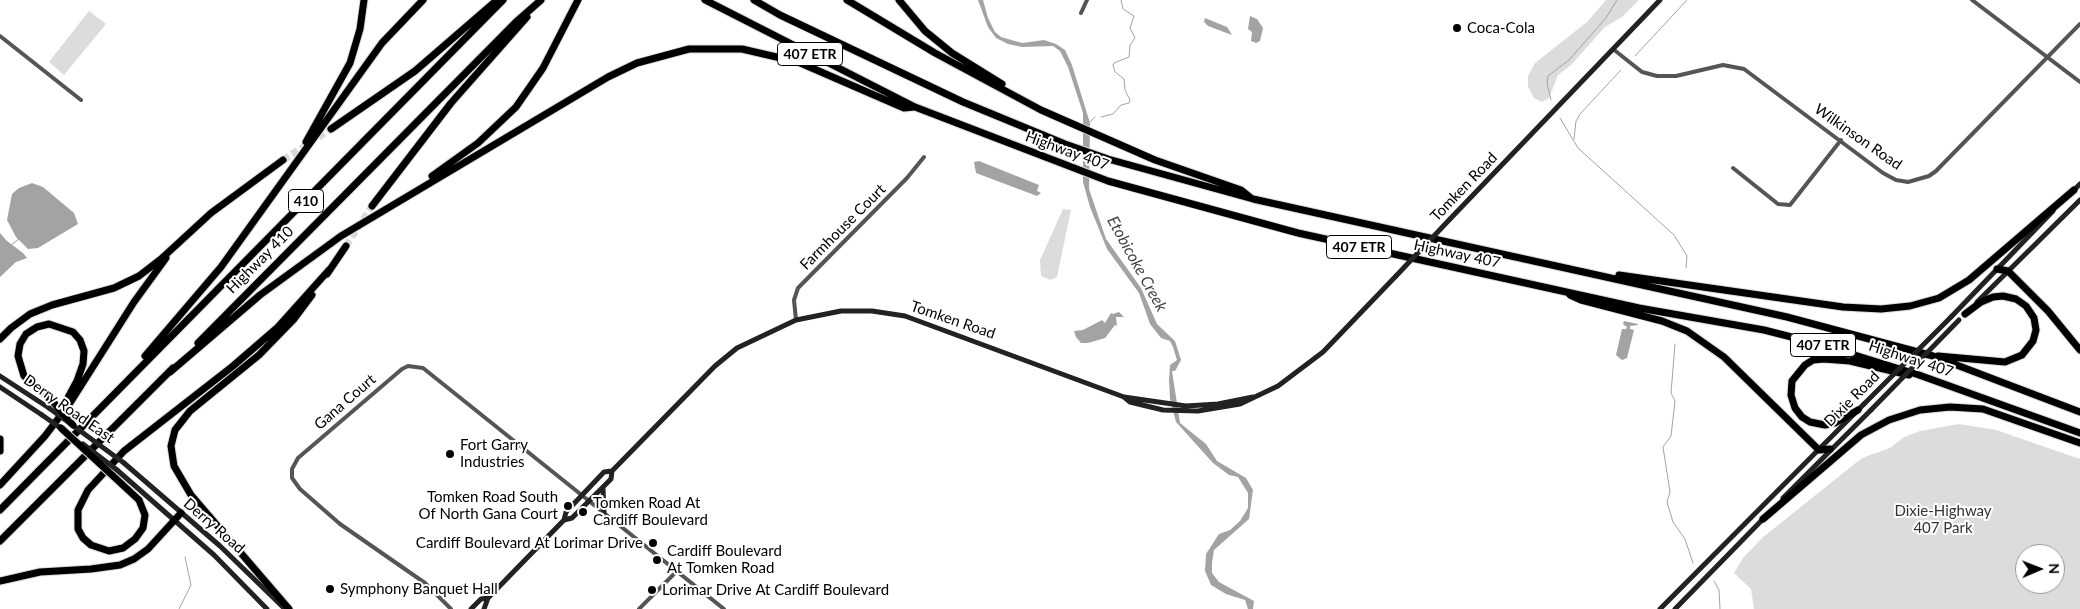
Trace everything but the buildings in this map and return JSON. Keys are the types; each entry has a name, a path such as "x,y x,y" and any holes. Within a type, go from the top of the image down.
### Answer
{"highway":[{"path":"294,164 350,63 360,29 364,0"},
{"path":"107,400 221,268 382,43 423,0"},
{"path":"331,129 415,71 497,0"},
{"name":"Highway 410","path":"0,510 107,400 422,85 503,0"},
{"name":"Highway 410","path":"0,541 516,22 541,0"},
{"path":"413,192 484,138 516,108 543,68 578,0"},
{"name":"Highway 407","path":"705,0 915,107 1064,166 1108,181 1298,233 1639,308 1764,330 1819,344 1919,376 2080,433"},
{"name":"Highway 407","path":"754,0 780,15 963,102 1065,144 1108,159 1253,200 1787,317 1933,356 2080,412"},
{"path":"847,0 935,53 1013,95 1155,160 1241,190 1253,200"},
{"path":"899,0 915,22 952,54 1006,86 1013,95"},
{"path":"372,206 451,103 517,30 534,6"},
{"path":"170,372 260,295 309,257 413,192 621,70 653,57 689,49 731,48 776,55 904,108 915,107"},
{"path":"0,339 30,314 130,281 174,247 211,213 283,160"},
{"path":"1578,270 1843,307 1868,309 1904,307 1939,298 1970,280 2074,190"},
{"path":"289,609 191,495 174,466 171,446 175,430 190,411 238,373 280,334 302,309 346,246"},
{"path":"0,485 45,436 84,384 134,302 174,247"},
{"path":"1997,269 2008,271 2048,311 2080,350"},
{"path":"61,428 115,473 139,500 145,515 143,528 135,540 123,548 109,551 92,545 78,529 78,510 88,490 124,451 271,333 329,270"},
{"path":"1558,290 1580,300 1662,321 1694,336 1724,357 1818,450 1830,449"},
{"path":"1933,356 2005,362 2022,356 2033,342 2036,330 2032,313 2023,302 2013,297 1998,296 1988,299 1965,314"},
{"path":"45,436 77,382 84,357 80,340 73,332 58,325 49,324 36,327 26,334 20,344 18,356 24,376 51,405 73,425"},
{"path":"1858,410 1835,423 1825,425 1810,422 1802,417 1795,408 1791,395 1792,381 1805,365 1814,360 1824,359 1850,361 1902,375 1919,376"},
{"path":"1763,519 1861,435 1889,420 1920,410 1950,407 1983,410 2080,443"},
{"path":"0,439 0,451"},
{"path":"0,581 40,572 92,569 120,565 148,549 181,513"}],"main road":[{"name":"Tomken Road","path":"484,609 488,598 564,520 566,512 604,472 612,471 722,360 737,348 796,320 841,311 872,311 906,316 1124,397 1130,396 1162,407 1187,409 1218,404 1253,397 1278,386 1307,366 1396,276 1660,0"},
{"name":"Dixie Road","path":"1660,609 1951,317 2080,184"},
{"name":"Dixie Road","path":"1675,609 1830,449 2080,200"},
{"name":"Derry Road East","path":"0,376 51,405"},
{"name":"Derry Road East","path":"0,387 61,428"},
{"name":"Derry Road East","path":"73,425 124,463"},
{"name":"Derry Road","path":"124,463 220,546 284,609"},
{"name":"Tomken Road","path":"564,520 572,518 611,480 612,471"},
{"path":"115,473 214,555 267,609"},
{"path":"603,487 604,512"},
{"name":"Tomken Road","path":"471,609 481,599 488,598"}],"street":[{"path":"1081,13 1087,0"},
{"path":"1972,0 2080,82"},
{"name":"Wilkinson Road","path":"1613,49 1642,72 1657,76 1676,76 1723,65 1744,69 1889,176 1908,182 1923,179 1936,171 2080,24"},
{"path":"0,36 81,100"},
{"path":"1733,168 1778,204 1790,204 1841,140"},
{"name":"Farmhouse Court","path":"796,320 794,300 798,288 908,178 924,157"},
{"name":"Gana Court","path":"451,609 424,583 340,524 300,489 292,478 292,469 298,458 402,369 417,366 423,368 583,494 724,609"},
{"path":"639,609 677,571"}],"green space":[{"path":"1606,0 1639,0 1622,17 1605,27 1571,65 1558,75 1549,98 1542,102 1534,98 1528,87 1528,76 1535,63 1587,22"},
{"path":"89,11 106,24 64,75 49,62"},
{"path":"1063,209 1071,210 1057,277 1050,280 1041,276 1040,260"},
{"name":"Dixie-Highway 407 Park","path":"1959,424 1996,430 2080,459 2080,609 1754,609 1751,589 1734,573 1743,558 1762,538 1862,458 1890,448 1904,437 1920,431"}],"shaded area":[{"name":"Etobicoke Creek","path":"978,0 983,0 988,18 995,32 1001,37 1022,43 1044,40 1056,44 1065,50 1072,65 1090,123 1089,189 1106,239 1141,288 1157,324 1175,341 1181,360 1175,371 1172,371 1180,423 1206,444 1217,461 1246,478 1253,490 1249,519 1214,550 1212,573 1219,582 1254,601 1253,609 1248,609 1245,600 1226,594 1211,585 1205,571 1206,554 1219,534 1230,530 1240,521 1248,508 1248,493 1238,477 1229,475 1213,463 1176,422 1170,399 1169,379 1170,365 1177,360 1173,347 1170,341 1161,338 1150,324 1139,293 1107,249 1090,207 1083,182 1083,113 1068,67 1060,51 1053,46 1022,47 1008,44 996,38 988,27"},
{"path":"1250,16 1257,19 1263,28 1260,41 1256,43 1251,41 1252,32 1248,29"},
{"path":"1205,18 1227,27 1232,35 1208,26 1204,22"},
{"path":"979,161 1039,185 1037,191 1041,193 1037,196 976,173 974,162"},
{"path":"32,183 43,187 74,213 78,224 38,248 28,249 16,237 7,220 12,194 19,188"},
{"path":"0,233 27,258 16,262 0,277"},
{"path":"1119,312 1124,317 1116,317 1117,326 1115,325 1105,338 1081,343 1076,337 1074,331 1083,330 1102,320 1105,323 1111,313"},
{"path":"1624,321 1638,325 1630,326 1630,329 1634,330 1627,358 1622,360 1616,355 1622,329 1627,327 1623,324"}],"waterway":[{"path":"1101,117 1113,114 1121,105 1129,103 1130,100 1125,90 1124,79 1115,72 1113,65 1129,57 1130,45 1135,38 1130,28 1134,16 1123,9 1121,0"},
{"path":"1551,100 1547,83 1548,76 1569,60 1606,18 1617,0"},
{"path":"1635,56 1687,0"},
{"path":"1574,139 1576,121 1580,114 1621,70"},
{"path":"1090,122 1095,117"},
{"path":"1560,118 1578,148 1674,235 1687,256 1686,268"},
{"path":"10,246 19,239"},
{"path":"1675,344 1671,393 1675,401 1671,436 1663,447 1670,492 1667,502 1673,522 1685,539 1693,563"},
{"path":"179,609 191,585 185,557"},
{"path":"1714,581 1719,590 1720,609"}],"tunnel":[{"path":"283,160 331,129"},
{"path":"346,246 372,206"}],"place":[{"name":"Coca-Cola","path":"1457,28"},
{"name":"Fort Garry Industries","path":"450,454"},
{"name":"Tomken Road South Of North Gana Court","path":"568,506"},
{"name":"Tomken Road At Cardiff Boulevard","path":"583,512"},
{"name":"Cardiff Boulevard At Lorimar Drive","path":"653,543"},
{"name":"Cardiff Boulevard At Tomken Road","path":"657,560"},
{"name":"Symphony Banquet Hall","path":"330,589"},
{"name":"Lorimar Drive At Cardiff Boulevard","path":"652,590"}]}
